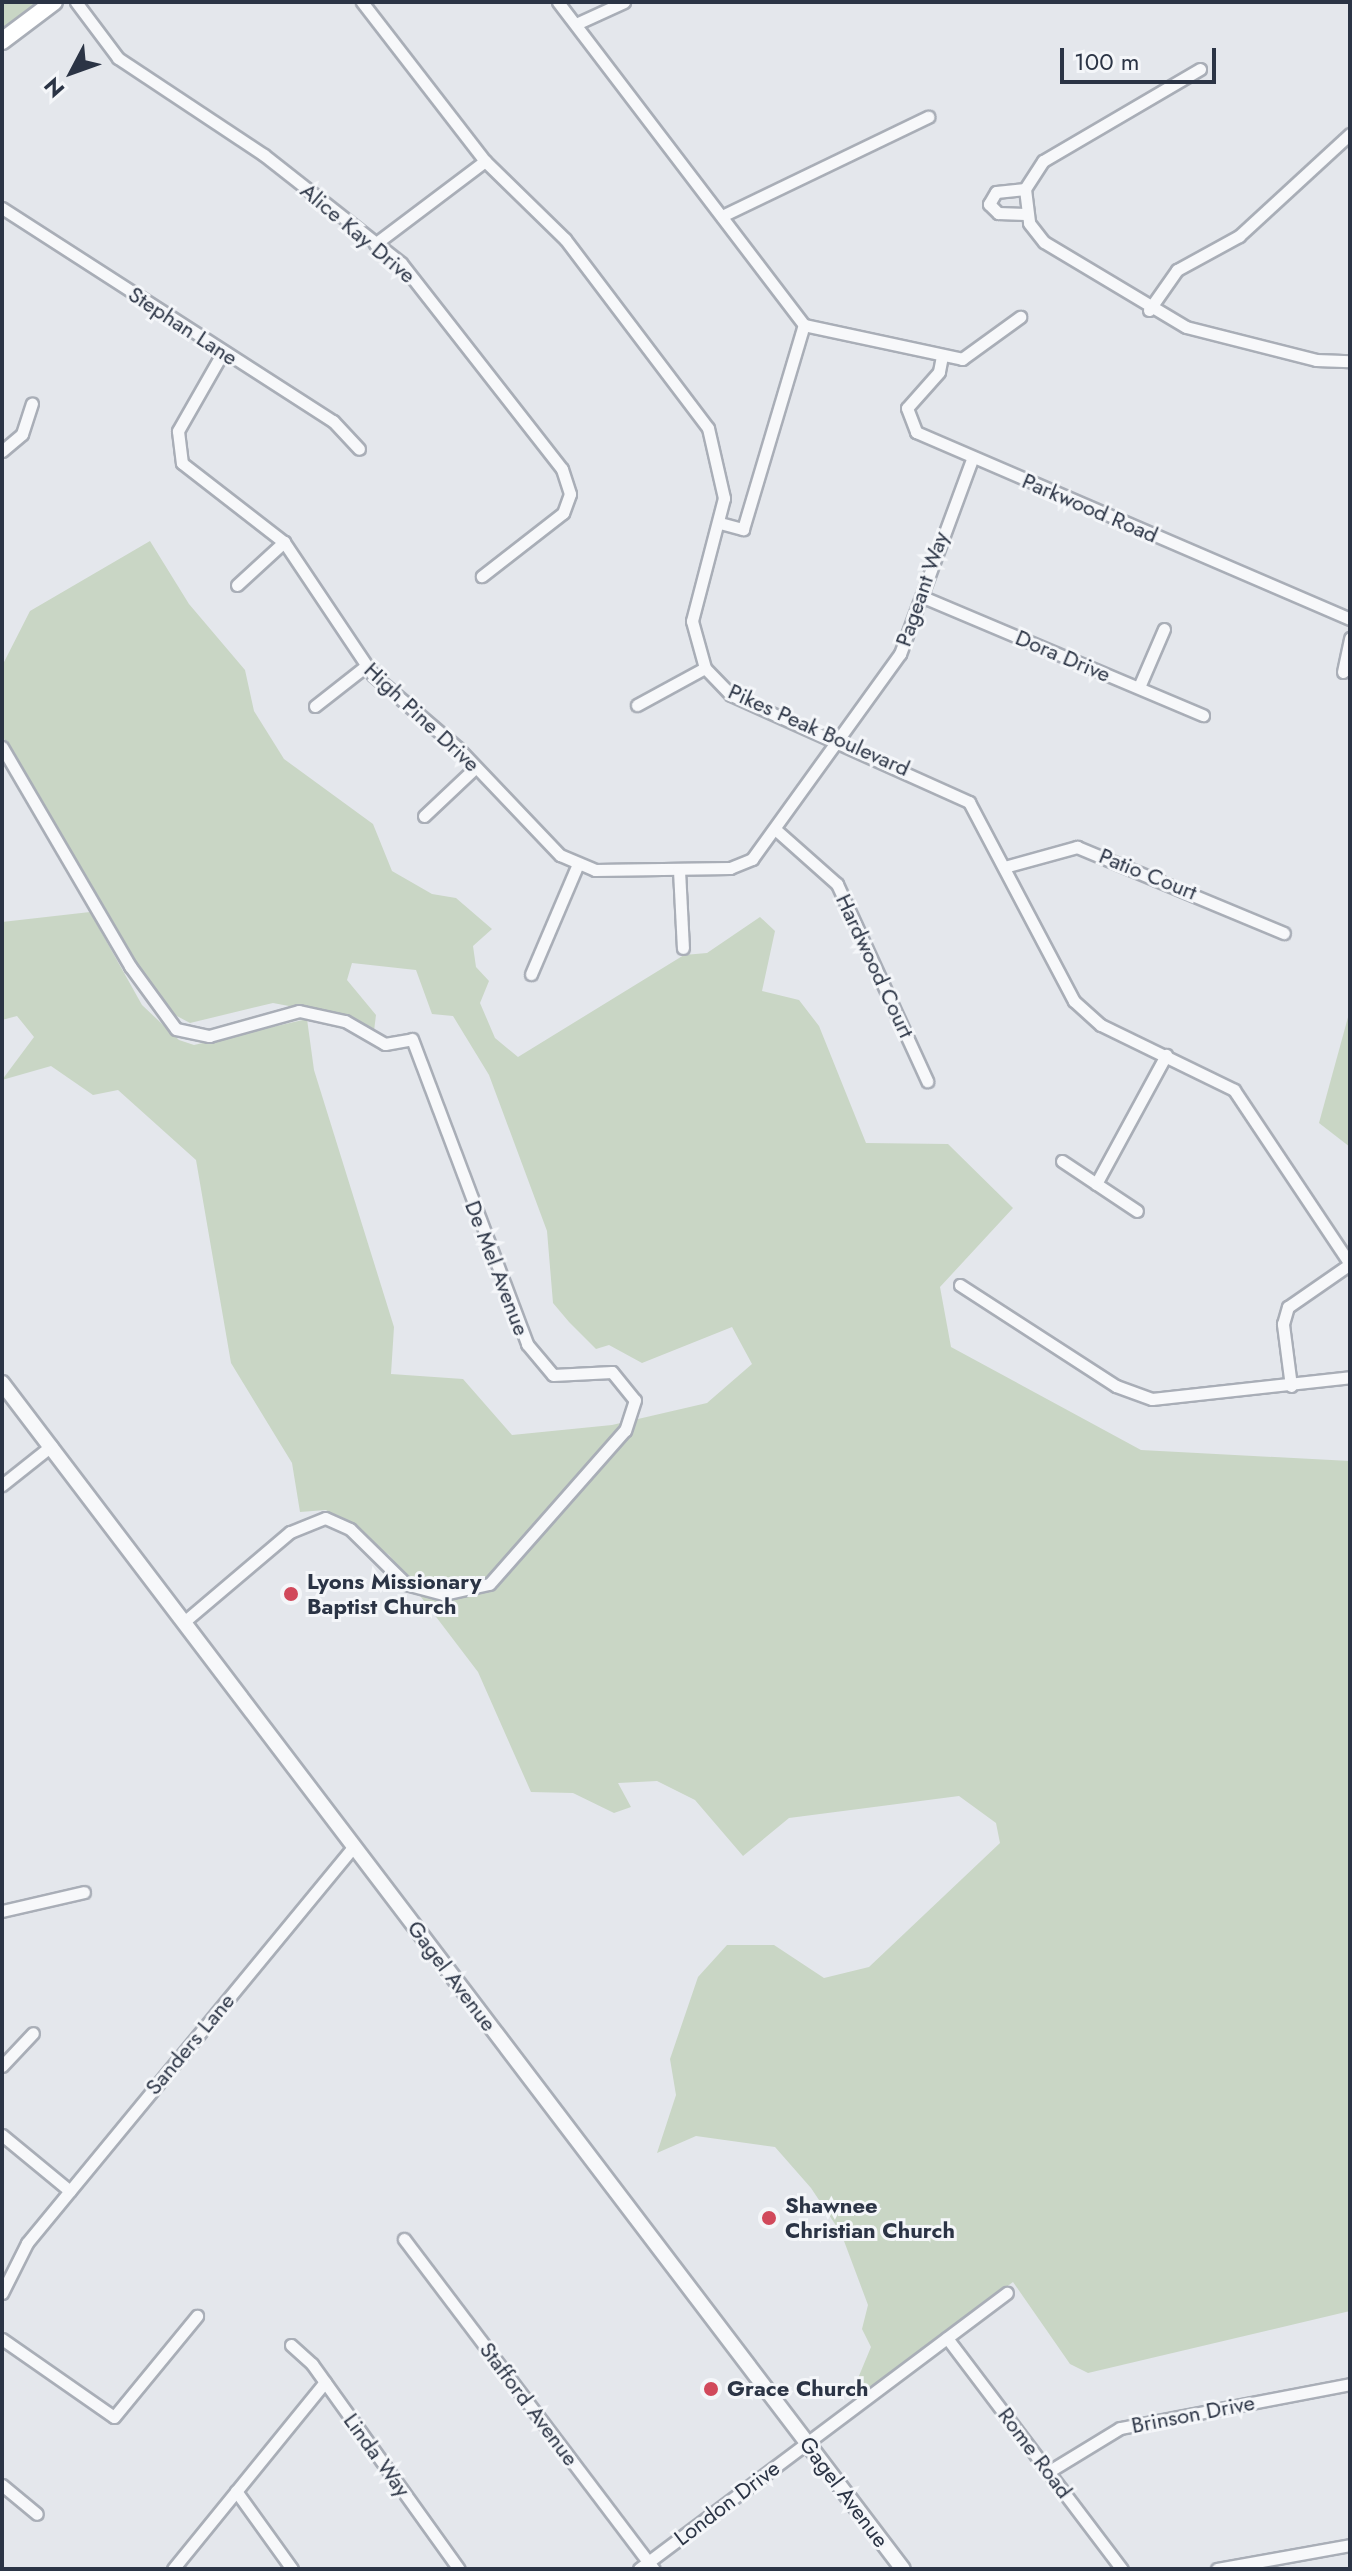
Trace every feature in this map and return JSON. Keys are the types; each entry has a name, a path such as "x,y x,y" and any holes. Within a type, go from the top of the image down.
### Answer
{"main road":[{"path":"2,41 54,2"}],"street":[{"name":"Alice Kay Drive","path":"76,2 118,58 264,155 416,279 569,487 563,513 482,576"},
{"name":"Pikes Peak Boulevard","path":"362,2 485,161 565,239 699,415 722,473 720,523 692,621 705,668 731,695 969,802 1008,866 1074,1001 1101,1025 1166,1055 1242,1099 1350,1264"},
{"path":"558,2 804,325 942,356 979,353 1020,317"},
{"path":"576,24 624,2"},
{"path":"1200,69 1043,161 1025,189 1025,214 1044,242 1149,310 1229,338 1316,360 1350,361"},
{"path":"722,216 928,117"},
{"path":"1149,310 1177,270 1239,236 1350,134"},
{"path":"375,244 485,161"},
{"path":"1025,189 996,192 989,204 998,213 1025,214"},
{"name":"Stephan Lane","path":"2,208 333,421 359,449"},
{"path":"720,523 743,529 804,325"},
{"name":"High Pine Drive","path":"223,352 178,431 179,455 193,475 284,542 366,666 476,767 554,850 578,864"},
{"name":"Parkwood Road","path":"942,356 939,372 910,400 907,420 916,432 972,459 1350,619"},
{"path":"2,451 22,434 32,404"},
{"name":"Pageant Way","path":"775,829 900,654 972,459"},
{"path":"237,585 284,542"},
{"name":"Dora Drive","path":"923,597 1203,715"},
{"path":"1139,687 1164,629"},
{"path":"1343,672 1350,638"},
{"path":"315,706 366,666"},
{"path":"637,705 705,668"},
{"name":"De Mel Avenue","path":"2,747 137,978 176,1029 209,1036 299,1011 345,1021 385,1044 412,1039 527,1344 553,1375 612,1372 635,1400 625,1430 489,1584 443,1594 406,1584 350,1529 325,1518 290,1532 184,1622"},
{"path":"424,816 476,767"},
{"path":"531,974 578,864 679,870 742,865 775,829"},
{"name":"Hardwood Court","path":"775,829 837,884 927,1081"},
{"name":"Patio Court","path":"1008,866 1077,847 1284,933"},
{"path":"679,870 683,948"},
{"path":"1096,1184 1166,1055"},
{"path":"1062,1161 1137,1211"},
{"path":"1291,1386 1283,1324 1288,1307 1350,1264"},
{"path":"960,1285 1139,1396 1178,1400 1350,1377"},
{"name":"Gagel Avenue","path":"2,1383 903,2569"},
{"path":"2,1485 51,1446"},
{"name":"Sanders Lane","path":"2,2293 27,2243 354,1846"},
{"path":"2,1911 84,1892"},
{"path":"2,2066 33,2033"},
{"path":"2,2135 70,2191"},
{"name":"Stafford Avenue","path":"404,2239 647,2567"},
{"name":"London Drive","path":"647,2567 1007,2293"},
{"path":"2,2339 114,2417 197,2316"},
{"name":"Rome Road","path":"947,2338 1122,2569"},
{"name":"Linda Way","path":"291,2345 325,2382 459,2569"},
{"path":"173,2569 325,2382"},
{"name":"Brinson Drive","path":"1048,2472 1120,2428 1350,2384"},
{"path":"2,2485 37,2514"},
{"path":"236,2491 292,2569"},
{"path":"1217,2569 1350,2545"}],"green space":[{"path":"2,2 42,2 2,39"},
{"path":"150,541 189,604 245,670 254,711 284,759 373,824 392,871 432,894 456,898 492,929 473,946 476,967 489,981 480,1003 495,1038 518,1057 684,955 707,953 760,917 775,931 762,991 799,1000 819,1026 866,1143 948,1144 1013,1208 940,1287 951,1347 1141,1450 1350,1461 1350,2311 1088,2373 1070,2364 1013,2282 856,2400 851,2395 871,2347 862,2329 868,2305 841,2233 811,2188 775,2147 696,2136 657,2153 676,2095 670,2059 698,1977 727,1945 774,1945 824,1978 869,1967 1000,1843 996,1823 959,1796 789,1818 743,1856 695,1800 657,1781 618,1783 631,1807 614,1813 573,1793 531,1792 478,1672 389,1555 326,1510 300,1512 292,1463 231,1363 196,1160 118,1090 93,1095 51,1066 2,1080 34,1037 17,1016 2,1020 2,922 90,912 142,1005 179,1040 194,1045 307,1019 314,1070 394,1327 391,1374 463,1379 512,1435 612,1425 707,1403 752,1364 732,1327 642,1363 609,1345 596,1349 569,1322 553,1303 547,1231 489,1075 453,1016 432,1014 416,970 352,963 347,980 376,1015 374,1031 342,1016 273,1003 190,1023 160,1007 2,735 2,666 30,611"},
{"path":"1350,1010 1350,1147 1319,1123"}],"place":[{"name":"Lyons Missionary Baptist Church","path":"291,1594"},
{"name":"Shawnee Christian Church","path":"769,2218"},
{"name":"Grace Church","path":"711,2389"}]}
